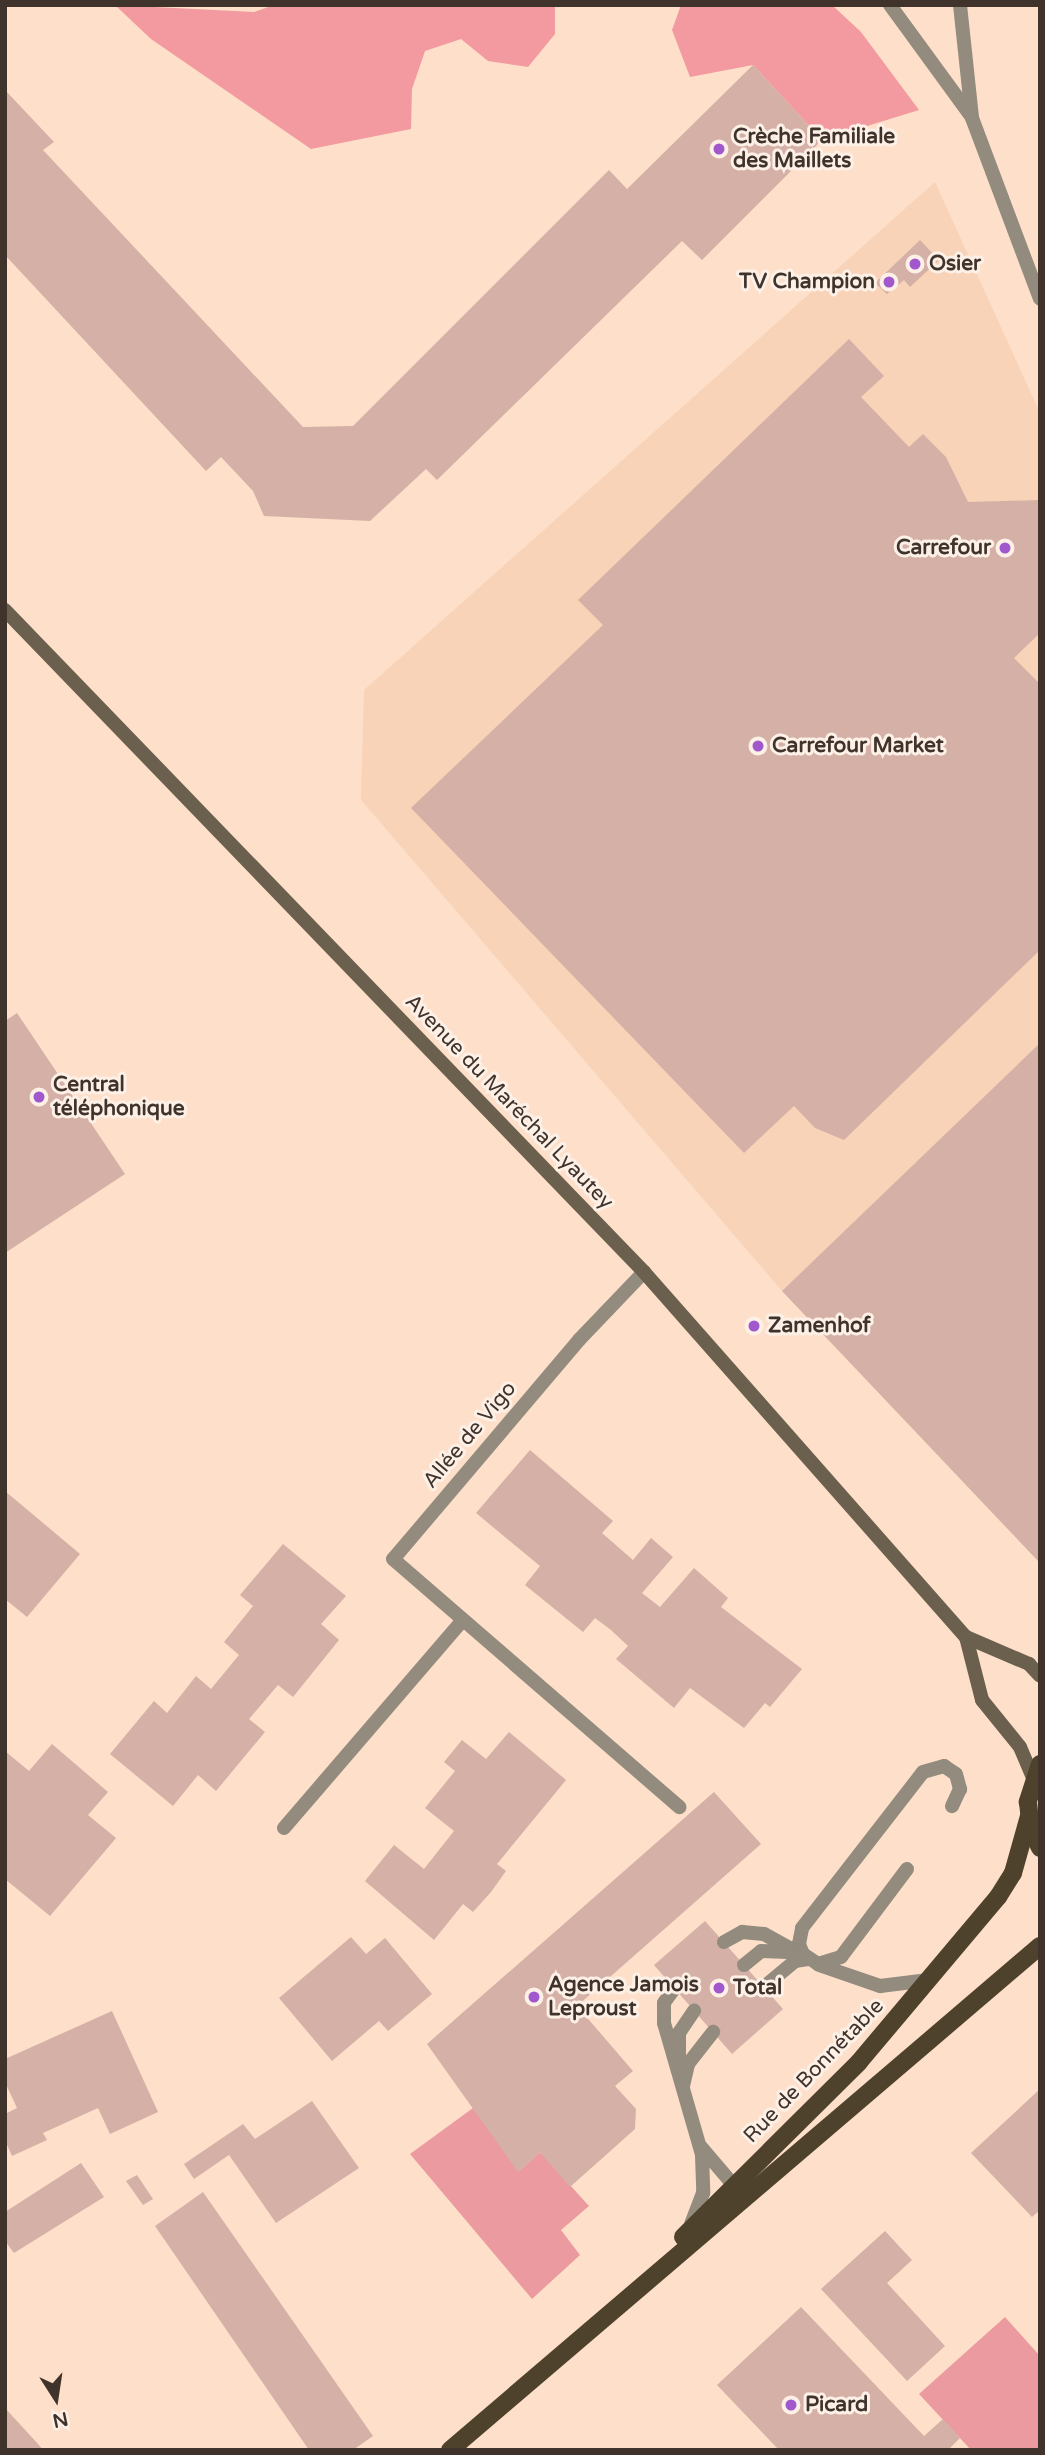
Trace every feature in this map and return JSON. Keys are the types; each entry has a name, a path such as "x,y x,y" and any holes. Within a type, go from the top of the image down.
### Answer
{"main road":[{"path":"1037,1771 1029,1816 1040,1848"},
{"name":"Rue de Bonnétable","path":"591,2329 859,2062 1006,1886 1029,1816"},
{"name":"Rue de Bonnétable","path":"450,2450 1040,1946"}],"street":[{"path":"890,5 972,118"},
{"path":"960,5 972,118 1040,299"},
{"name":"Avenue du Maréchal Lyautey","path":"5,610 643,1272 966,1637 1029,1664 1040,1676"},
{"name":"Allée de Vigo","path":"643,1272 579,1340 393,1559 679,1807"},
{"path":"284,1828 463,1620"},
{"name":"Avenue du Maréchal Lyautey","path":"966,1637 982,1700 1037,1771"},
{"path":"811,1961 799,1944 802,1928 923,1772 944,1766 956,1774 960,1789 952,1806"},
{"path":"764,1987 795,1961 828,1964 841,1957 907,1869"},
{"path":"724,1942 742,1932 764,1934 785,1941 811,1961"},
{"path":"744,1965 753,1955 784,1949 880,1986 929,1980"},
{"path":"674,1989 666,1997 663,2016 682,2091 700,2146 701,2204 678,2242"},
{"path":"682,2091 679,2033 694,2011"},
{"path":"682,2091 688,2064 713,2032"},
{"path":"700,2146 736,2184 769,2178"}],"shaded area":[{"path":"115,5 254,12 274,5 555,5 555,34 528,67 488,61 461,39 425,51 412,89 411,129 311,149 151,39"},
{"path":"681,5 832,5 861,32 919,110 822,140 753,65 690,77 672,30"},
{"path":"935,182 1040,413 1040,1563 782,1291 361,800 364,690"},
{"path":"473,2108 519,2171 540,2152 589,2206 561,2230 580,2255 532,2299 410,2154"},
{"path":"1005,2317 1040,2356 1040,2450 971,2450 919,2394"}],"building":[{"path":"753,65 822,140 702,260 682,241 437,480 426,469 370,521 264,516 253,491 221,457 206,471 5,255 5,90 54,142 43,150 303,427 353,426 609,170 627,189"},
{"name":"Osier","path":"920,240 939,260 910,287 904,280 887,294 875,283"},
{"name":"Carrefour Market","path":"849,339 884,376 861,397 909,447 923,434 946,457 968,502 1040,500 1040,633 1014,658 1040,684 1040,950 844,1140 815,1128 794,1106 744,1153 411,808 603,625 578,600"},
{"name":"Central téléphonique","path":"17,1013 125,1174 5,1253 5,1021"},
{"path":"1040,1043 1040,1563 782,1291"},
{"path":"530,1450 613,1521 602,1533 633,1560 651,1538 673,1557 642,1593 660,1607 694,1568 728,1598 721,1607 802,1669 770,1707 765,1703 744,1728 690,1688 674,1708 616,1659 628,1646 611,1630 595,1618 583,1632 525,1585 540,1566 476,1513"},
{"path":"5,1491 80,1554 27,1617 5,1599"},
{"path":"283,1544 346,1596 321,1624 339,1640 293,1697 278,1685 249,1719 265,1732 216,1791 198,1775 173,1806 110,1754 154,1701 167,1713 196,1676 211,1689 239,1655 224,1642 253,1606 240,1595"},
{"path":"509,1732 566,1780 497,1864 506,1871 491,1892 473,1912 463,1904 434,1940 365,1881 394,1845 424,1869 454,1831 425,1808 455,1771 444,1762 462,1740 486,1759"},
{"path":"52,1744 108,1792 88,1815 116,1838 50,1916 5,1879 5,1751 29,1771"},
{"name":"Agence Jamois Leproust","path":"714,1792 761,1844 577,2006 633,2071 615,2086 636,2109 635,2129 570,2187 540,2152 518,2172 427,2044"},
{"name":"Total","path":"705,1921 783,2009 732,2054 654,1965"},
{"path":"351,1937 366,1954 385,1938 432,1994 388,2031 379,2021 332,2061 279,1998"},
{"path":"112,2011 158,2112 110,2134 98,2108 43,2133 47,2140 12,2156 5,2140 5,2114 17,2108 5,2082 5,2059"},
{"path":"1040,2089 1040,2210 1032,2217 971,2153"},
{"path":"312,2101 359,2168 276,2223 229,2155 194,2179 184,2164 243,2124 255,2139"},
{"path":"81,2163 104,2197 14,2253 5,2241 5,2212"},
{"path":"137,2175 153,2199 143,2205 126,2181"},
{"path":"203,2192 373,2436 353,2450 309,2450 155,2226"},
{"path":"885,2231 912,2260 887,2283 945,2346 907,2381 821,2289"},
{"path":"801,2307 924,2436 943,2419 960,2438 948,2450 779,2450 717,2385"},
{"path":"5,2408 38,2444 43,2450 5,2450"}],"place":[{"name":"Crèche Familiale des Maillets","path":"719,149"},
{"name":"Osier","path":"915,264"},
{"name":"TV Champion","path":"889,282"},
{"name":"Carrefour","path":"1005,548"},
{"name":"Carrefour Market","path":"758,746"},
{"name":"Central téléphonique","path":"39,1097"},
{"name":"Zamenhof","path":"754,1326"},
{"name":"Total","path":"719,1988"},
{"name":"Agence Jamois Leproust","path":"534,1997"},
{"name":"Picard","path":"791,2405"}]}
